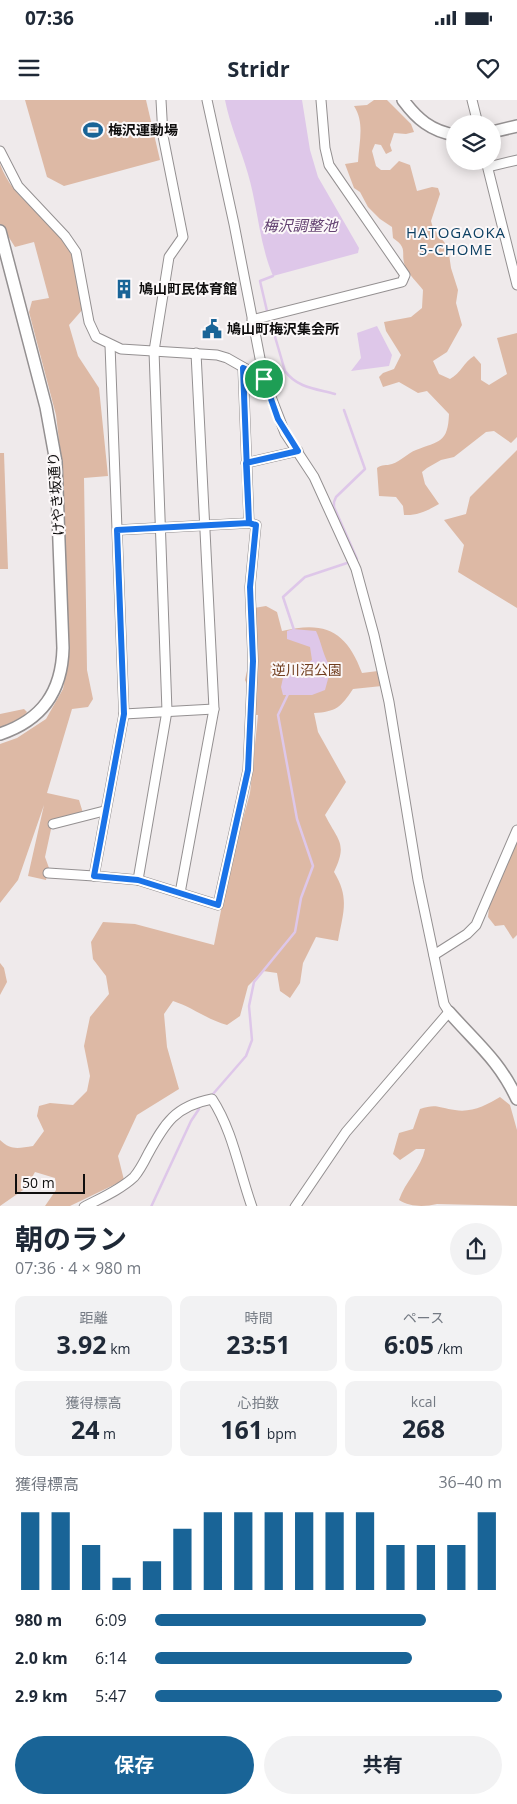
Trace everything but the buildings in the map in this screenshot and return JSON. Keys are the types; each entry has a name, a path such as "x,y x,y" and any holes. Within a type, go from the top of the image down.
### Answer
{"street":[{"path":"138,880 167,711 154,351 169,257 183,237 163,136 161,100"},
{"path":"207,100 234,224 264,379 282,426 326,501 356,569 363,595 389,702 418,880 444,1004 449,1012 488,1052 505,1074 517,1099"},
{"path":"252,320 402,282 405,275 329,165 325,148 322,100"},
{"path":"403,100 425,124 435,130 446,133"},
{"path":"472,100 476,115"},
{"path":"501,130 517,126"},
{"path":"0,151 18,186 65,236 76,252 89,322 96,337 121,349 217,354 264,379"},
{"path":"501,162 517,160"},
{"path":"488,170 517,285"},
{"name":"けやき坂通り","path":"0,231 46,408 56,462 63,648 63,666 58,684 41,709 17,728 0,734"},
{"path":"94,876 104,811 124,714 110,345"},
{"path":"180,893 214,709 196,353"},
{"path":"243,368 249,523"},
{"path":"246,463 298,451"},
{"path":"48,873 138,880 218,905 248,770 253,661 250,587 256,525 249,523 117,530"},
{"path":"124,714 214,709"},
{"path":"53,824 104,811"},
{"path":"434,955 467,934 476,925 517,830"},
{"path":"295,1206 346,1132 449,1012"},
{"path":"84,1206 124,1186 134,1176 140,1169 162,1127 172,1116 195,1102 212,1099 231,1138 240,1176 252,1206"}],"green space":[{"name":"梅沢運動場","path":"25,100 146,100 160,160 64,186 47,177"},
{"path":"374,100 387,100 411,124 414,132 406,134 394,133 390,145 392,151 386,154 381,145 375,144 372,151 376,166 381,170 390,170 399,161 410,165 417,191 432,187 438,188 440,194 431,221 433,228 448,247 451,268 458,290 456,303 462,325 447,352 433,361 439,374 450,379 474,356 481,364 481,380 489,385 507,374 497,338 517,333 517,437 511,443 494,431 486,432 454,457 441,460 427,468 422,472 425,484 439,504 414,515 404,515 403,506 396,497 379,496 377,468 395,463 413,451 441,439 447,431 449,414 427,391 418,393 399,382 383,387 379,377 383,373 394,369 401,355 386,331 384,322 411,317 422,308 423,290 406,269 403,248 393,238 392,227 380,219 368,207 360,192 354,188 345,164 358,162 360,126 354,106 367,105"},
{"path":"0,164 6,178 14,189 49,222 65,241 72,257 83,309 69,325 78,356 99,388 108,476 84,478 87,670 93,699 88,707 72,709 47,793 79,800 83,813 53,820 45,857 49,868 46,880 28,876 44,805 18,880 0,903 0,744 17,738 46,719 63,689 69,655 62,466 56,415 29,312 32,301 49,298 34,242 15,247 8,236 0,237"},
{"path":"517,450 517,608 458,572 464,545 444,520 466,514 470,497"},
{"path":"0,453 4,453 8,569 0,569"},
{"name":"逆川沼公園","path":"266,606 277,612 282,631 311,627 323,629 342,639 356,659 362,673 378,671 382,686 353,689 345,700 333,710 314,713 318,732 346,782 325,815 340,842 341,848 334,872 344,898 338,941 316,937 303,963 300,983 290,998 280,991 277,973 263,971 248,986 240,1016 227,1025 173,1001 164,1014 167,1047 179,1089 137,1115 118,1156 124,1180 70,1206 45,1206 56,1190 55,1178 35,1172 26,1188 0,1206 0,1140 12,1147 33,1146 44,1131 37,1116 39,1106 50,1103 73,1105 87,1091 90,1076 84,1046 90,1017 109,994 106,976 93,959 91,942 103,922 135,924 214,945 230,866 250,793 258,715 254,715 255,700 245,680 249,661 248,642 253,631 246,620 248,609"},
{"path":"24,709 27,712 23,717 0,728 0,714"},
{"path":"517,841 517,935 513,939 504,925 495,926 488,917 489,907"},
{"path":"0,963 4,968 7,982 0,995"},
{"path":"500,1097 510,1105 517,1130 517,1206 437,1204 417,1206 399,1200 425,1149 416,1149 400,1160 393,1154 399,1133 413,1129 420,1109 434,1106 461,1111 473,1109"}],"water":[{"name":"梅沢調整池","path":"225,100 302,100 310,150 318,177 359,248 358,253 273,276 268,264 248,174"},
{"path":"377,326 392,355 389,366 351,371 361,358 357,333"},
{"path":"293,629 316,631 331,668 325,690 312,695 283,695 281,687 283,678 299,670 312,660 310,647 287,639 287,631"}],"waterway":[{"path":"267,311 260,281 273,276"},
{"path":"271,323 285,371 290,377 308,387 335,394"},
{"path":"344,410 365,469 336,497 334,507 357,559 355,561"},
{"path":"294,630 283,597 305,577 347,563"},
{"path":"213,1094 246,1056 252,1040 249,1006 254,982 295,932 301,898 313,866 297,819 278,715 289,692"},
{"path":"151,1206 191,1121 199,1109"}],"place":[{"name":"梅沢運動場","path":"93,130"},
{"name":"鳩山町民体育館","path":"124,289"},
{"name":"鳩山町梅沢集会所","path":"212,329"}],"district":[{"name":"HATOGAOKA 5-CHOME","path":"456,242"}],"route":[{"path":"264,379 243,368 249,523 117,530 124,714 104,811 94,876 138,880 218,905 248,770 253,661 249,605 256,525 249,523 246,463 298,451 278,419 264,379"}]}
